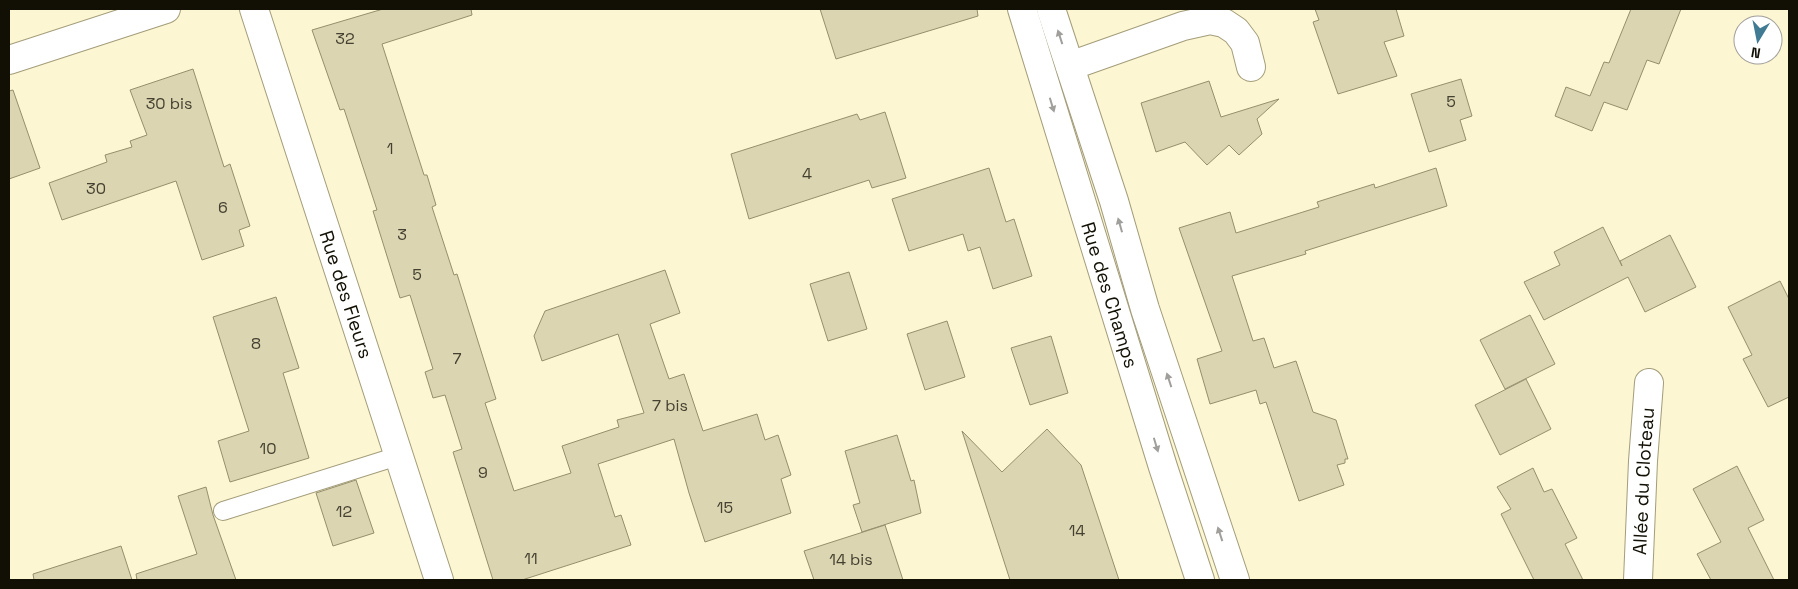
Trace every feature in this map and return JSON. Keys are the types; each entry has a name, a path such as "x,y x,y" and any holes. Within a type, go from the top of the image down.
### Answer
{"street":[{"path":"9,60 166,9"},
{"name":"Rue des Fleurs","path":"254,9 439,580"},
{"name":"Rue des Champs","path":"1022,9 1163,467 1200,580"},
{"name":"Rue des Champs","path":"1051,9 1114,201 1145,309 1235,580"},
{"path":"1070,66 1183,26 1210,20 1224,23 1236,31 1245,44 1251,67"},
{"name":"Allée du Cloteau","path":"1638,580 1648,383"}],"lane":[{"path":"224,511 398,456"}],"building":[{"path":"383,9 471,9 472,15 382,44 424,175 427,175 436,205 432,207 454,275 457,274 496,399 485,403 514,491 571,473 562,446 619,427 617,420 644,413 618,334 542,361 534,336 545,311 665,270 680,313 650,324 669,379 684,374 703,431 757,414 765,440 778,435 791,475 781,479 791,513 705,542 674,439 598,464 615,517 621,515 631,545 522,580 493,580 453,452 462,449 445,395 433,398 425,372 433,369 410,295 400,298 373,211 377,210 344,109 340,110 312,30"},
{"path":"820,9 977,9 978,16 836,59"},
{"path":"1315,9 1396,9 1404,36 1384,42 1397,76 1338,94 1313,22 1319,20"},
{"path":"1631,9 1681,9 1659,64 1647,60 1627,110 1604,102 1592,131 1555,116 1566,87 1590,96 1604,62 1609,63"},
{"path":"193,69 224,167 230,164 250,226 239,230 244,246 202,260 176,181 62,220 49,183 107,162 105,155 132,147 130,141 147,135 130,90"},
{"path":"1461,79 1472,116 1460,120 1466,140 1429,152 1411,94"},
{"path":"1209,81 1221,117 1279,99 1257,119 1262,134 1239,155 1229,145 1207,165 1185,142 1156,152 1141,103"},
{"path":"13,90 40,168 9,179 9,91"},
{"path":"885,112 906,178 872,188 869,180 749,219 731,154 857,114 860,120"},
{"path":"989,168 1006,222 1014,219 1032,276 993,289 980,247 968,251 963,234 909,251 892,199"},
{"path":"1436,168 1447,206 1305,251 1306,254 1232,276 1253,341 1264,338 1274,368 1296,361 1313,412 1336,420 1348,459 1345,459 1345,463 1337,465 1344,485 1299,501 1266,402 1260,404 1256,390 1210,404 1197,359 1222,351 1179,228 1230,212 1236,233 1319,207 1317,202 1374,184 1375,188"},
{"path":"1603,227 1622,266 1620,261 1670,235 1696,287 1645,312 1628,277 1544,320 1524,282 1560,265 1554,252"},
{"path":"849,272 867,329 828,341 810,284"},
{"path":"1780,281 1789,299 1789,397 1768,407 1743,359 1752,355 1728,307"},
{"path":"276,297 299,368 283,373 309,458 230,482 218,441 249,431 213,317"},
{"path":"1530,315 1555,364 1505,389 1480,340"},
{"path":"947,321 965,377 925,390 907,334"},
{"path":"1051,336 1068,393 1030,405 1011,348"},
{"path":"1526,379 1551,429 1500,455 1475,405"},
{"path":"1047,429 1081,465 1119,580 1010,580 962,431 1002,472"},
{"path":"897,435 911,481 914,480 921,513 862,532 853,505 860,503 845,451"},
{"path":"1737,466 1764,520 1748,528 1774,580 1711,580 1697,554 1721,542 1693,489"},
{"path":"1533,468 1544,492 1552,489 1577,538 1565,544 1583,580 1534,580 1501,514 1511,509 1497,487"},
{"path":"356,480 374,533 333,546 316,493"},
{"path":"206,487 213,515 236,580 137,580 136,574 197,554 178,496"},
{"path":"885,525 903,580 814,580 804,551"},
{"path":"121,546 132,580 34,580 33,574"}]}
